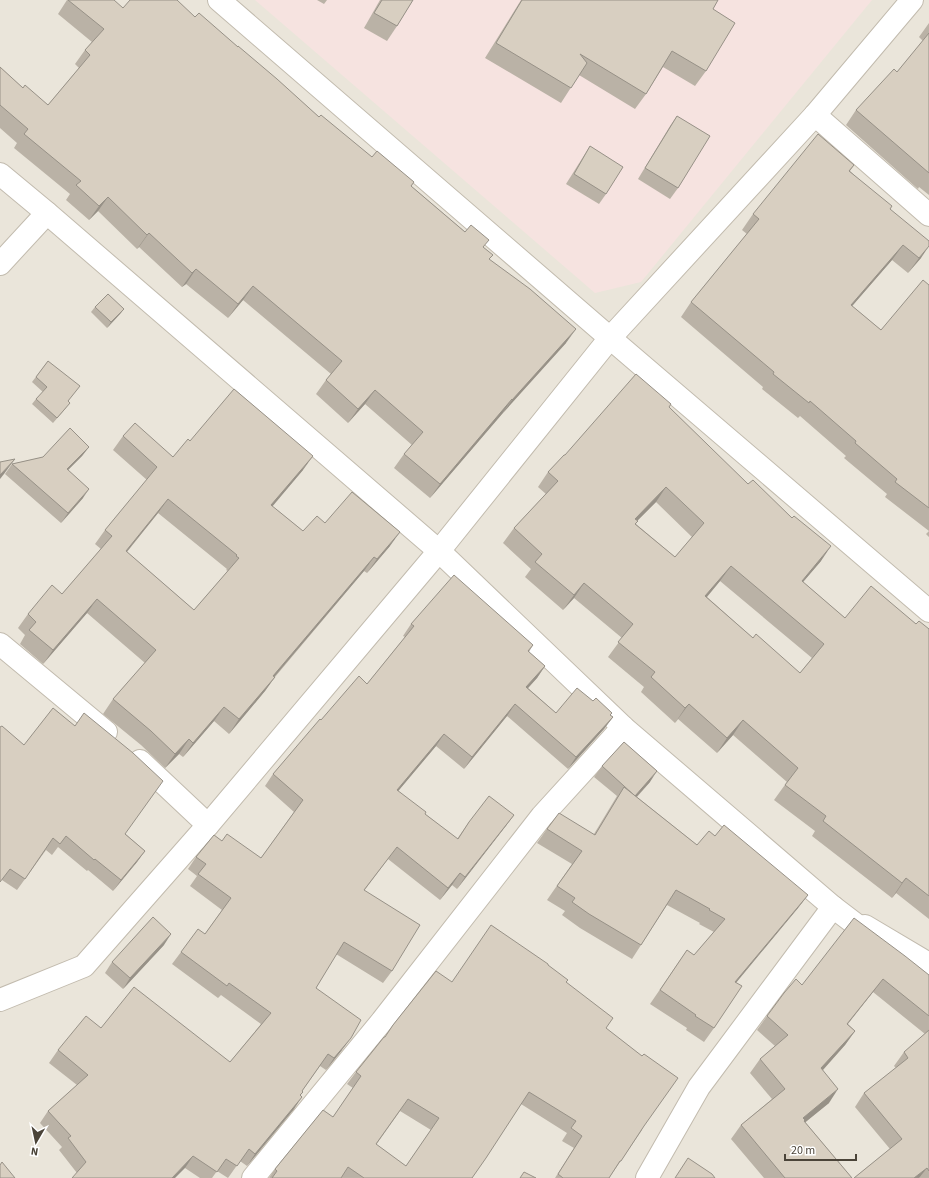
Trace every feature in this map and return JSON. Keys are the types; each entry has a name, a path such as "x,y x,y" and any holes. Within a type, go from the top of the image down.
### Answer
{"street":[{"path":"219,0 610,338 929,610"},
{"path":"0,1000 84,966 208,824 439,551 610,338 815,116 912,0"},
{"path":"815,116 929,215"},
{"path":"0,174 439,551 624,727"},
{"path":"0,264 47,213"},
{"path":"464,586 624,727 833,907 929,979"},
{"path":"0,644 124,747 208,824"},
{"path":"253,1178 382,1021 542,816 624,727"},
{"path":"833,907 929,964"},
{"path":"647,1178 699,1088 833,907"}],"shaded area":[{"path":"0,0 929,0 929,1178 0,1178"},
{"path":"255,0 872,0 641,282 595,293"}],"building":[{"path":"68,0 114,0 123,8 130,0 177,0 195,17 199,13 277,79 319,117 321,115 372,157 377,151 414,182 411,186 465,232 471,225 489,240 483,247 493,255 489,259 530,289 576,329 512,399 440,484 404,454 423,432 375,390 358,409 326,380 342,361 253,286 238,304 196,269 192,273 149,233 147,235 108,197 99,206 76,185 81,181 24,134 28,129 0,105 0,67 23,88 25,85 48,105 90,55 85,50 104,29"},
{"path":"382,0 413,0 397,26 374,13"},
{"path":"522,0 718,0 713,9 735,23 706,71 672,51 646,94 580,54 587,63 571,88 496,43"},
{"path":"929,33 929,173 856,110 894,69 897,72"},
{"path":"677,116 710,136 678,188 645,168"},
{"path":"818,134 854,165 849,171 892,206 890,209 929,241 929,246 919,258 903,245 851,305 881,330 923,280 929,285 929,508 895,482 897,479 855,443 856,441 810,401 809,403 773,374 774,372 691,302 759,219 753,214"},
{"path":"590,146 623,167 606,194 574,174"},
{"path":"108,294 124,309 111,322 95,307"},
{"path":"48,361 80,386 68,401 70,403 57,418 36,399 47,387 36,377"},
{"path":"636,374 671,404 669,407 748,484 753,480 792,518 794,516 831,546 802,581 845,618 871,586 916,624 919,621 929,629 929,896 906,878 902,883 823,821 826,816 785,785 798,768 743,720 727,738 689,704 685,708 651,677 655,672 618,642 633,624 584,583 574,595 535,562 542,554 514,528 558,481 548,472 565,455","holes":["666,487 704,523 675,557 635,524 638,521 635,519","731,566 824,644 800,673 756,634 753,638 705,596"]},
{"path":"234,389 313,456 271,505 303,531 317,516 325,523 352,492 400,532 377,559 374,557 273,676 275,677 239,719 224,707 193,743 189,739 175,754 151,731 113,699 156,650 97,599 53,650 29,630 36,622 28,614 52,585 62,594 112,536 105,530 157,467 123,436 135,423 173,457 188,439 190,441","holes":["168,499 237,555 236,556 239,558 194,610 126,551"]},
{"path":"70,428 89,447 67,469 89,489 68,513 12,464 43,457"},
{"path":"15,459 0,475 0,462"},
{"path":"454,575 533,645 528,651 545,666 526,687 556,713 577,688 593,701 596,698 612,713 610,715 613,717 576,757 515,704 472,757 444,734 397,790 458,839 489,796 514,815 465,877 460,873 448,888 397,847 364,890 420,925 392,971 344,942 316,988 361,1020 351,1038 334,1058 328,1054 302,1091 303,1092 300,1095 302,1097 255,1154 249,1149 237,1166 226,1159 217,1172 193,1156 172,1178 72,1178 86,1162 68,1138 71,1136 48,1111 88,1075 58,1050 86,1016 101,1028 134,987 230,1062 271,1013 229,983 227,986 181,952 198,929 205,934 231,898 198,874 206,864 196,857 214,835 222,841 227,834 261,858 303,800 273,774 359,676 367,684 414,626 411,624"},
{"path":"53,708 75,726 84,713 133,753 163,781 125,834 145,851 121,880 95,859 94,860 66,836 60,844 53,838 25,879 10,869 0,882 0,727 2,726 24,745"},
{"path":"624,742 657,771 635,796 602,766"},
{"path":"624,787 697,845 709,831 715,836 724,825 808,895 735,982 742,986 714,1028 660,990 687,950 694,955 725,919 676,890 641,945 589,914 572,902 575,898 557,886 582,851 547,829 559,813 595,835"},
{"path":"153,917 171,934 130,978 112,962"},
{"path":"854,918 929,975 929,1016 883,979 847,1024 855,1031 821,1068 838,1089 803,1118 852,1178 785,1178 741,1125 785,1089 760,1059 788,1035 767,1016 796,979 802,985"},
{"path":"491,925 548,964 568,980 566,982 613,1018 606,1028 642,1056 644,1054 678,1078 609,1178 563,1178 558,1174 582,1136 571,1128 576,1121 529,1092 472,1178 364,1178 348,1167 341,1178 272,1178 277,1171 275,1169 323,1110 333,1117 361,1076 356,1072 436,971 452,982","holes":["408,1099 439,1118 406,1166 376,1144"]},
{"path":"929,1030 929,1171 927,1168 914,1178 854,1178 902,1139 864,1093 908,1058 904,1052"},
{"path":"688,1158 712,1174 715,1178 675,1178"},
{"path":"2,1162 15,1178 0,1178 0,1165"},
{"path":"524,1172 536,1178 520,1178"}]}
